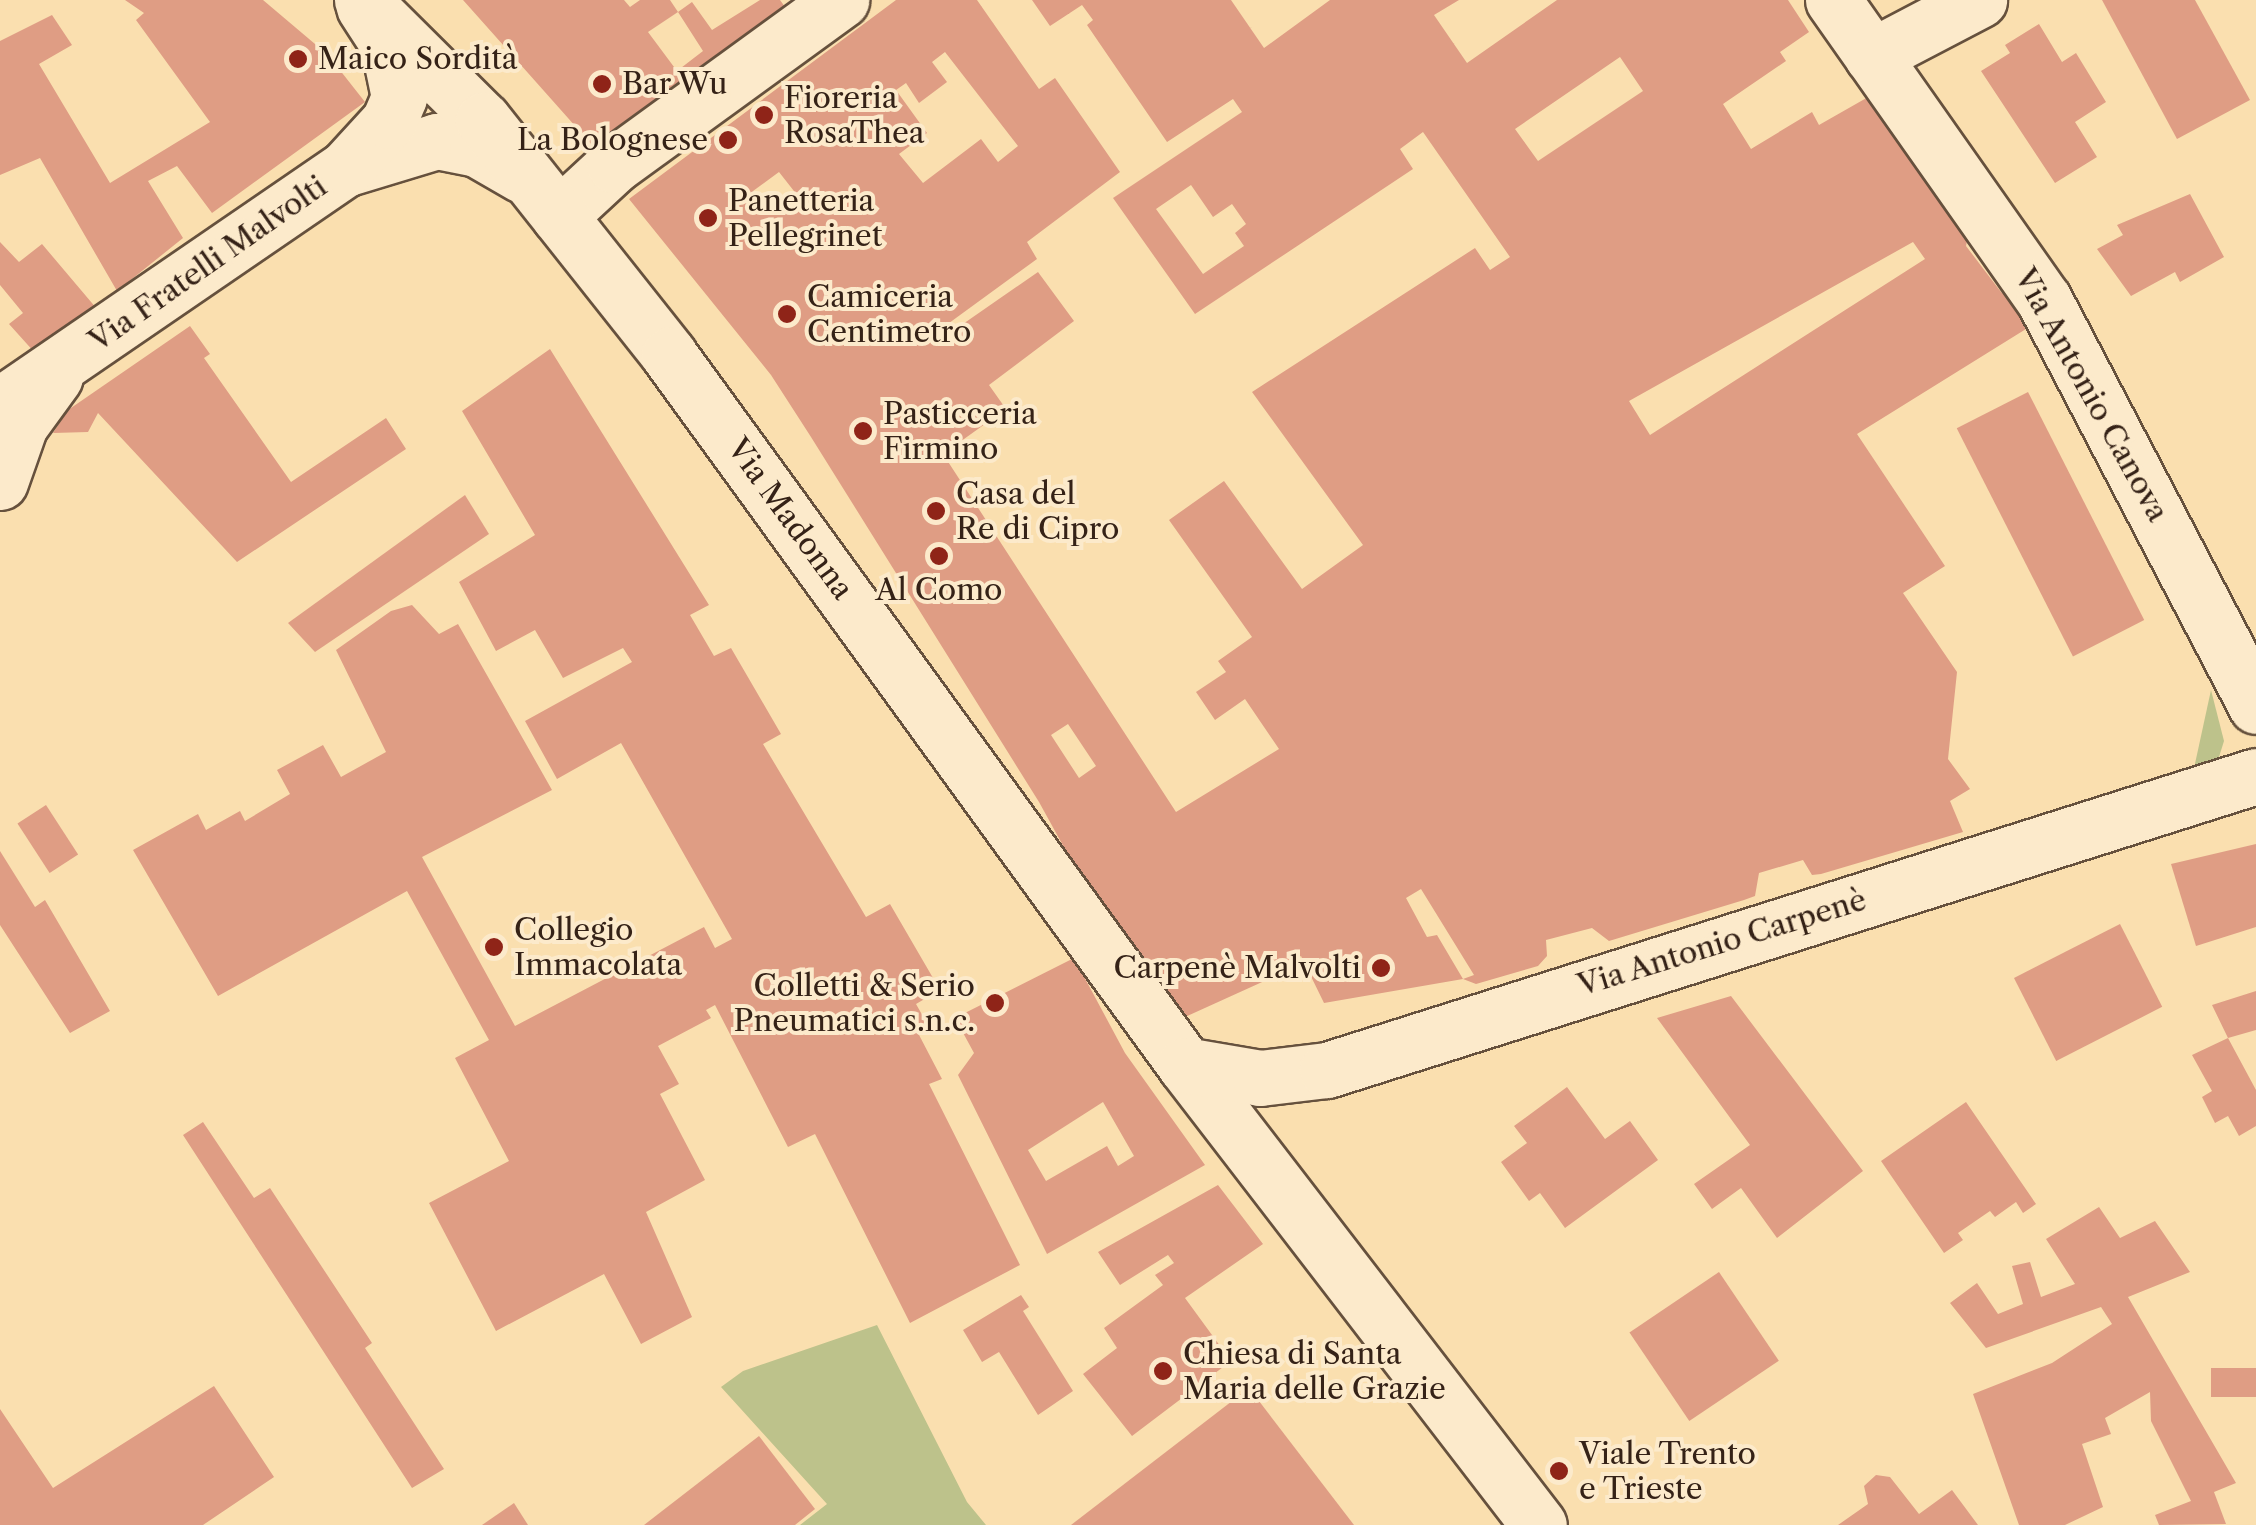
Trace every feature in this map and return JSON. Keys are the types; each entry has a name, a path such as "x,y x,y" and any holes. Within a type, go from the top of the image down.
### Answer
{"street":[{"name":"Via Fratelli Malvolti","path":"71,360 345,170 389,120 399,97 388,44 361,0"},
{"name":"Via Madonna","path":"361,0 483,120 522,175 559,216 783,507 1185,1065 1538,1525"},
{"path":"559,216 614,165 841,0"},
{"name":"Via Antonio Canova","path":"1832,0 2044,300 2256,706"},
{"path":"1872,56 1980,0"},
{"name":"Via Fratelli Malvolti","path":"345,170 436,142 477,149 522,175"},
{"path":"0,404 71,360"},
{"path":"0,482 20,425 71,360"},
{"name":"Via Antonio Carpenè","path":"1185,1065 1260,1078 1326,1070 2256,776"},
{"path":"1279,1189 1280,1122 1290,1100 1326,1070"}],"green space":[{"path":"2211,690 2224,741 2219,757 2193,773"},
{"path":"877,1325 967,1502 986,1525 800,1525 827,1504 721,1387 743,1371"}],"building":[{"path":"125,0 263,0 328,55 365,102 212,213 177,166 148,181 183,238 117,291 40,158 0,175 0,41 52,15 72,45 39,64 110,183 210,122 136,20 144,13"},
{"path":"463,0 624,0 630,7 640,0 670,0 678,12 692,2 712,30 760,0 780,0 793,18 600,154","holes":["678,12 703,51 677,71 648,32"]},
{"path":"896,0 977,0 1039,89 1055,78 1120,172 1027,242 1037,259 945,326 950,333 1038,272 1074,321 989,385 1006,409 943,454 1176,812 1279,749 1245,699 1215,720 1196,692 1226,672 1218,661 1252,637 1169,520 1224,481 1302,589 1363,545 1252,392 1475,248 1490,270 1510,257 1423,132 1400,149 1413,169 1195,314 1113,198 1242,112 1233,99 1167,142 1087,25 1093,20 1082,5 1050,26 1032,0 1231,0 1264,48 1330,0 1459,0 1434,15 1467,63 1557,0 1788,0 1809,32 1780,52 1786,61 1723,104 1751,149 1812,112 1819,125 1884,88 1968,236 1966,246 2001,292 2039,321 1857,434 1945,566 1903,593 1957,672 1948,759 1970,789 1950,801 1963,832 1821,874 1812,875 1803,860 1759,873 1755,896 1609,941 1592,928 1546,940 1547,956 1538,966 1476,984 1463,979 1324,1003 1301,956 1267,973 1271,978 1163,1027 1039,802 811,437 771,375 629,199","holes":["945,52 1018,146 998,162 981,139 923,183 899,154 927,133 896,90 906,83 919,103 947,82 932,62","1620,57 1643,91 1538,161 1515,129","779,172 801,200 788,210 781,200 767,211 753,191","1191,185 1213,217 1232,204 1246,224 1235,233 1244,246 1203,274 1156,209","1913,242 1925,259 1650,435 1629,401","1068,724 1096,766 1079,778 1051,735","1421,889 1474,975 1463,979 1437,935 1427,937 1406,898"]},
{"path":"2102,0 2195,0 2250,100 2177,139"},
{"path":"2039,24 2062,62 2076,53 2106,102 2075,122 2097,157 2055,183 1981,71 2010,53 2005,45"},
{"path":"2190,194 2224,257 2180,282 2175,272 2131,296 2097,249 2123,235 2117,225"},
{"path":"0,242 19,262 42,244 97,309 36,354 9,324 23,313 0,285"},
{"path":"190,326 210,354 204,358 291,482 386,418 406,449 237,562 98,413 88,432 53,433 68,410"},
{"path":"550,349 709,605 690,615 714,656 731,648 781,734 763,744 866,917 890,904 940,990 916,1004 929,1027 918,1033 942,1079 929,1084 1020,1265 910,1323 815,1134 788,1147 715,1005 706,1010 711,1018 658,1046 679,1084 660,1094 705,1180 646,1212 692,1317 641,1344 604,1274 496,1331 429,1203 509,1161 455,1058 489,1040 407,891 218,996 133,850 198,814 206,830 240,811 245,821 290,794 277,770 323,745 341,777 386,752 336,650 391,611 412,605 439,634 458,624 552,790 422,857 515,1026 704,927 715,948 732,939 621,743 557,779 525,721 632,662 623,648 563,678 535,630 496,651 459,582 535,535 462,411"},
{"path":"2028,392 2144,620 2073,656 1957,428"},
{"path":"465,495 489,534 315,652 288,623"},
{"path":"46,805 78,854 50,873 17,824"},
{"path":"2256,844 2256,927 2196,946 2171,864"},
{"path":"0,851 35,907 45,900 110,1011 70,1033 0,925"},
{"path":"2120,924 2162,1007 2056,1061 2014,978"},
{"path":"1074,958 1125,1053 1205,1165 1047,1254 958,1075 974,1053 955,1018","holes":["1103,1102 1134,1156 1118,1166 1107,1146 1046,1181 1028,1150"]},
{"path":"2256,991 2256,1030 2228,1038 2212,1005"},
{"path":"1731,996 1863,1171 1777,1238 1741,1188 1712,1209 1694,1184 1750,1145 1657,1018"},
{"path":"2228,1038 2256,1090 2256,1126 2239,1136 2228,1116 2215,1123 2202,1097 2212,1091 2192,1055"},
{"path":"1567,1087 1605,1139 1630,1121 1658,1160 1565,1228 1540,1193 1529,1201 1501,1162 1527,1143 1514,1126"},
{"path":"1966,1102 2036,1204 2023,1213 2016,1202 1995,1217 1990,1211 1958,1233 1963,1240 1944,1253 1881,1161"},
{"path":"203,1122 254,1198 270,1188 372,1343 365,1348 444,1469 412,1488 183,1135"},
{"path":"1218,1185 1263,1244 1185,1298 1231,1361 1132,1436 1083,1374 1117,1348 1104,1328 1163,1285 1155,1275 1174,1263 1168,1255 1120,1285 1098,1252"},
{"path":"2099,1207 2120,1238 2155,1221 2190,1272 2128,1297 2236,1483 2214,1492 2226,1524 2159,1525 2155,1515 2191,1501 2151,1421 2150,1392 2105,1418 2111,1434 2082,1444 2103,1507 2065,1525 2019,1525 1973,1394 2052,1363 2112,1324 2101,1307 1986,1348 1950,1303 1977,1283 1998,1314 2023,1304 2012,1266 2030,1262 2041,1297 2075,1284 2046,1239"},
{"path":"1719,1272 1779,1361 1689,1421 1629,1332"},
{"path":"1021,1295 1029,1307 1023,1311 1073,1391 1038,1415 999,1352 982,1362 963,1330"},
{"path":"2211,1368 2256,1368 2256,1397 2211,1397"},
{"path":"214,1386 274,1477 203,1525 0,1525 0,1409 53,1488"},
{"path":"1249,1388 1354,1525 1071,1525"},
{"path":"759,1436 815,1509 795,1525 644,1525"},
{"path":"1876,1475 1890,1477 1919,1514 1952,1490 1978,1525 1838,1525 1868,1504 1864,1486"},
{"path":"514,1503 528,1525 482,1525"}],"place":[{"name":"Maico Sordità","path":"298,59"},
{"name":"Bar Wu","path":"602,84"},
{"name":"Fioreria RosaThea","path":"764,115"},
{"name":"La Bolognese","path":"728,140"},
{"name":"Panetteria Pellegrinet","path":"708,218"},
{"name":"Camiceria Centimetro","path":"787,314"},
{"name":"Pasticceria Firmino","path":"863,431"},
{"name":"Casa del Re di Cipro","path":"936,511"},
{"name":"Al Como","path":"939,556"},
{"name":"Collegio Immacolata","path":"494,947"},
{"name":"Carpenè Malvolti","path":"1381,968"},
{"name":"Colletti & Serio Pneumatici s.n.c.","path":"995,1003"},
{"name":"Chiesa di Santa Maria delle Grazie","path":"1163,1371"},
{"name":"Viale Trento e Trieste","path":"1559,1471"}]}
